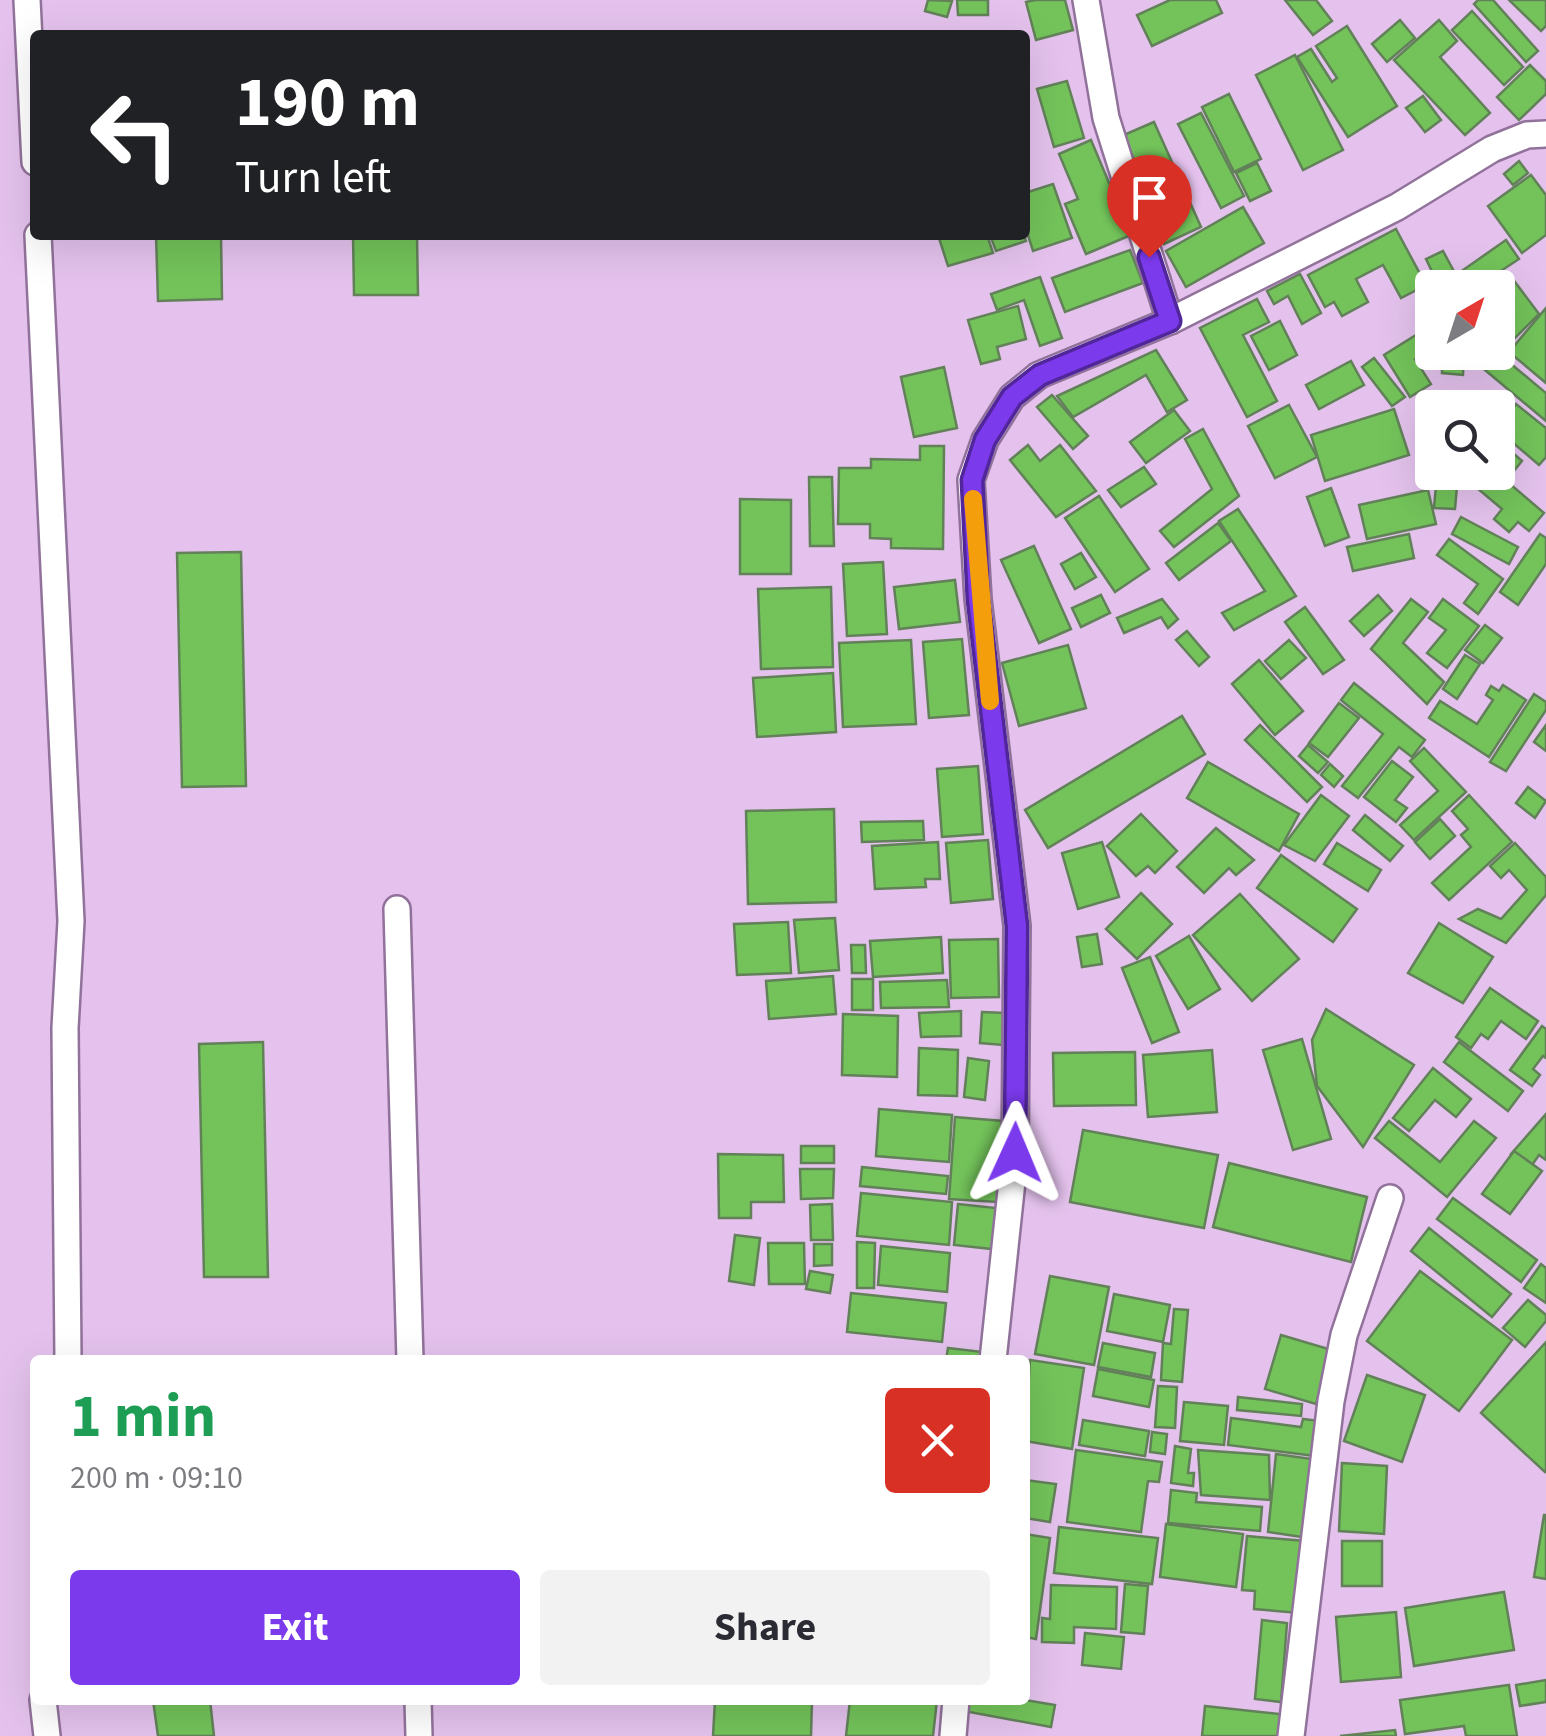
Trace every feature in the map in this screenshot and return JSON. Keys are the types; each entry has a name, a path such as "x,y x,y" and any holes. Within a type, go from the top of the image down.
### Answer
{"street":[{"path":"27,0 30,61"},
{"path":"1086,0 1106,118 1170,321"},
{"path":"994,1355 1015,1153 1017,926 978,599 972,480 985,440 1012,397 1040,375 1170,321 1397,207 1492,149 1527,136 1546,134"},
{"path":"38,240 72,921 65,1028 70,1202 68,1355"},
{"path":"397,909 410,1355"},
{"path":"1291,1736 1331,1401 1344,1335 1390,1198"},
{"path":"43,1705 47,1736"},
{"path":"418,1705 419,1736"},
{"path":"953,1736 956,1705"}],"building":[{"path":"928,0 952,1 947,17 925,11"},
{"path":"957,0 988,0 988,15 958,15"},
{"path":"1065,0 1073,30 1036,40 1026,2"},
{"path":"1170,0 1216,0 1222,13 1152,46 1137,15"},
{"path":"1285,0 1316,0 1332,21 1313,35"},
{"path":"1478,0 1493,0 1538,51 1526,62 1474,4"},
{"path":"1509,0 1546,0 1546,26 1541,31"},
{"path":"1472,11 1523,67 1504,85 1452,30"},
{"path":"1400,20 1415,38 1387,62 1372,44"},
{"path":"1439,20 1457,41 1440,57 1490,113 1465,135 1394,60"},
{"path":"1347,26 1397,106 1348,137 1297,57 1311,49 1332,82 1337,78 1316,46"},
{"path":"1295,55 1343,150 1303,170 1256,75"},
{"path":"1530,65 1546,81 1546,94 1519,120 1497,97"},
{"path":"1067,81 1084,138 1054,147 1037,89"},
{"path":"1229,94 1261,159 1234,172 1202,107"},
{"path":"1423,96 1441,120 1425,132 1406,108"},
{"path":"1201,113 1244,196 1221,208 1178,124"},
{"path":"1154,122 1201,227 1164,244 1117,138"},
{"path":"1091,140 1131,235 1086,254 1065,204 1078,199 1059,154"},
{"path":"1519,161 1528,173 1513,185 1504,174"},
{"path":"1257,163 1271,191 1250,201 1236,173"},
{"path":"1531,175 1546,195 1546,235 1522,253 1488,206"},
{"path":"1053,184 1072,238 1033,251 1030,191"},
{"path":"1243,207 1264,243 1186,287 1166,251"},
{"path":"1396,229 1418,270 1415,291 1401,298 1383,265 1356,279 1368,302 1342,316 1334,302 1325,307 1308,275"},
{"path":"156,240 221,240 222,299 158,301"},
{"path":"353,240 417,240 418,295 354,295"},
{"path":"940,240 989,240 993,253 948,266"},
{"path":"992,240 1026,240 1026,241 996,251"},
{"path":"1506,240 1519,259 1502,270 1463,270"},
{"path":"1130,250 1143,283 1065,312 1052,278"},
{"path":"1443,251 1453,270 1431,270 1426,259"},
{"path":"1300,274 1321,313 1302,324 1288,296 1274,304 1267,291"},
{"path":"1040,277 1062,338 1040,346 1024,300 997,310 991,294"},
{"path":"1515,282 1539,314 1515,338"},
{"path":"1257,299 1269,322 1243,335 1277,401 1247,417 1200,328"},
{"path":"1018,306 1026,339 997,347 1000,359 981,364 968,320"},
{"path":"1546,308 1546,383 1515,357 1515,345"},
{"path":"1280,321 1297,355 1269,370 1251,336"},
{"path":"1415,336 1415,370 1422,370 1431,384 1415,390 1410,397 1384,355"},
{"path":"1156,350 1187,400 1167,412 1146,375 1073,417 1057,396"},
{"path":"1374,358 1405,397 1392,406 1362,367"},
{"path":"1351,361 1364,385 1319,409 1306,385"},
{"path":"944,367 957,428 914,437 901,377"},
{"path":"1515,367 1546,393 1546,421 1515,395 1515,390 1509,390 1485,370"},
{"path":"1442,370 1463,370 1463,375"},
{"path":"1052,395 1088,436 1073,449 1037,407"},
{"path":"1289,405 1317,457 1275,478 1248,426"},
{"path":"1515,405 1546,428 1546,457 1539,465 1515,445"},
{"path":"1394,409 1409,455 1325,481 1311,435"},
{"path":"1174,410 1190,431 1146,463 1130,442"},
{"path":"1203,429 1239,496 1174,547 1160,531 1212,489 1185,439"},
{"path":"1028,445 1040,461 1060,445 1096,491 1056,517 1010,460"},
{"path":"920,446 944,446 943,549 891,548 891,539 870,538 870,524 838,524 839,468 871,468 871,459 920,460"},
{"path":"1144,467 1156,484 1121,507 1108,490"},
{"path":"809,477 832,477 834,546 810,546"},
{"path":"1331,488 1349,537 1325,546 1307,497"},
{"path":"1515,488 1544,513 1529,531 1518,522 1509,532 1494,519 1502,509 1479,490"},
{"path":"1428,490 1436,524 1367,539 1359,505"},
{"path":"1436,490 1457,490 1455,509 1434,508"},
{"path":"1099,496 1149,569 1115,592 1065,518"},
{"path":"740,499 791,500 791,574 740,574"},
{"path":"1238,509 1296,596 1234,630 1222,613 1265,591 1219,521"},
{"path":"1461,517 1518,547 1509,564 1452,534"},
{"path":"1218,523 1231,541 1179,580 1166,563"},
{"path":"1409,534 1414,558 1353,571 1347,547"},
{"path":"1540,534 1546,538 1546,564 1518,605 1500,592"},
{"path":"1449,539 1503,579 1478,614 1464,603 1478,584 1437,555"},
{"path":"1034,546 1071,629 1039,643 1001,560"},
{"path":"241,552 246,786 182,787 177,553"},
{"path":"1081,553 1096,577 1075,589 1061,564"},
{"path":"883,562 887,634 847,636 843,564"},
{"path":"955,580 960,622 899,629 894,587"},
{"path":"831,587 833,667 761,669 758,589"},
{"path":"1101,595 1110,613 1081,627 1072,608"},
{"path":"1378,595 1392,611 1364,636 1350,621"},
{"path":"1162,599 1178,619 1168,628 1161,617 1124,633 1117,618"},
{"path":"1411,599 1428,612 1403,643 1444,682 1427,704 1371,649"},
{"path":"1443,599 1479,626 1447,668 1427,653 1446,630 1429,618"},
{"path":"1305,607 1344,660 1323,674 1285,622"},
{"path":"1485,625 1502,638 1483,663 1465,650"},
{"path":"1187,631 1209,657 1199,666 1176,640"},
{"path":"962,639 969,715 929,718 923,642"},
{"path":"911,640 916,724 843,727 839,643"},
{"path":"1289,640 1306,658 1281,679 1265,661"},
{"path":"1068,645 1086,708 1019,726 1002,663"},
{"path":"1465,655 1480,664 1457,699 1443,689"},
{"path":"1259,660 1303,711 1275,735 1232,684"},
{"path":"833,673 836,732 757,737 753,678"},
{"path":"1354,683 1425,740 1412,757 1399,747 1358,798 1342,786 1383,734 1341,700"},
{"path":"1503,685 1526,700 1489,757 1429,718 1440,701 1477,724 1493,700 1486,695 1491,686 1499,691"},
{"path":"1534,694 1546,702 1546,710 1506,771 1490,762"},
{"path":"1339,703 1359,718 1328,757 1309,743"},
{"path":"1182,716 1205,754 1048,848 1025,810"},
{"path":"1260,725 1322,787 1307,802 1245,740"},
{"path":"1546,725 1546,751 1534,742"},
{"path":"1308,745 1328,762 1318,773 1299,756"},
{"path":"1424,748 1466,792 1414,840 1400,825 1438,791 1410,761"},
{"path":"1392,761 1413,777 1395,800 1407,808 1396,822 1364,797"},
{"path":"1208,762 1299,814 1279,851 1187,798"},
{"path":"1330,764 1343,776 1334,787 1321,775"},
{"path":"978,766 983,834 942,837 937,769"},
{"path":"1528,787 1546,801 1535,818 1516,803"},
{"path":"1321,795 1349,816 1315,861 1284,845"},
{"path":"1469,795 1512,842 1449,900 1432,883 1471,847 1461,835 1468,829 1452,811"},
{"path":"834,809 836,902 748,904 746,811"},
{"path":"1141,814 1177,851 1155,873 1148,866 1136,876 1107,846"},
{"path":"1365,815 1403,846 1390,861 1353,830"},
{"path":"1440,819 1455,836 1430,859 1415,842"},
{"path":"923,821 924,840 862,842 861,822"},
{"path":"1216,828 1254,860 1236,875 1229,868 1204,893 1177,867"},
{"path":"988,840 993,899 951,903 946,843"},
{"path":"938,842 940,879 925,879 926,887 875,889 872,846"},
{"path":"1102,842 1119,897 1078,909 1062,853"},
{"path":"1337,843 1381,870 1368,891 1324,864"},
{"path":"1515,843 1546,877 1546,895 1506,943 1459,919 1478,909 1501,919 1527,890 1509,870 1501,878 1490,866"},
{"path":"1281,855 1357,909 1333,942 1257,888"},
{"path":"1141,893 1172,924 1137,959 1106,929"},
{"path":"1240,894 1299,959 1252,1001 1193,935"},
{"path":"835,918 839,970 799,973 794,920"},
{"path":"788,922 791,973 737,975 734,924"},
{"path":"1439,923 1493,957 1463,1003 1408,973"},
{"path":"1097,934 1102,964 1082,967 1077,937"},
{"path":"1189,936 1220,989 1188,1009 1156,956"},
{"path":"941,937 943,973 873,977 870,941"},
{"path":"998,939 999,997 951,998 949,940"},
{"path":"851,945 865,945 866,973 852,973"},
{"path":"1150,957 1179,1032 1152,1043 1122,968"},
{"path":"833,976 836,1014 769,1019 766,981"},
{"path":"852,979 873,979 873,1010 852,1010"},
{"path":"947,980 949,1007 881,1008 880,982"},
{"path":"1490,988 1538,1021 1526,1039 1501,1021 1488,1039 1481,1034 1471,1048 1456,1037"},
{"path":"1326,1009 1414,1065 1363,1147 1317,1086 1312,1040"},
{"path":"961,1011 961,1036 921,1037 919,1013"},
{"path":"982,1012 1005,1013 1003,1045 980,1043"},
{"path":"843,1014 898,1016 897,1077 842,1075"},
{"path":"1542,1026 1546,1029 1546,1058 1543,1056 1533,1069 1540,1075 1532,1086 1510,1070"},
{"path":"1302,1039 1331,1139 1293,1150 1263,1050"},
{"path":"263,1042 268,1277 204,1277 199,1044"},
{"path":"1459,1042 1523,1091 1508,1111 1444,1062"},
{"path":"919,1048 958,1050 957,1096 918,1095"},
{"path":"1212,1050 1217,1112 1148,1117 1143,1055"},
{"path":"1135,1052 1136,1105 1054,1106 1053,1053"},
{"path":"968,1058 989,1061 985,1100 964,1097"},
{"path":"1433,1068 1471,1099 1456,1117 1435,1100 1409,1131 1393,1118"},
{"path":"879,1109 952,1115 949,1162 876,1156"},
{"path":"1546,1114 1546,1160 1539,1155 1530,1168 1511,1154"},
{"path":"955,1117 1003,1121 997,1202 949,1199"},
{"path":"1389,1121 1440,1162 1474,1121 1496,1138 1447,1197 1375,1138"},
{"path":"1083,1130 1218,1155 1204,1228 1070,1202"},
{"path":"801,1146 834,1146 834,1163 801,1163"},
{"path":"1514,1151 1542,1171 1510,1214 1482,1194"},
{"path":"718,1154 783,1155 784,1202 751,1202 751,1218 719,1218"},
{"path":"1229,1163 1367,1197 1351,1262 1213,1227"},
{"path":"862,1167 948,1176 946,1194 860,1186"},
{"path":"800,1169 834,1169 833,1198 801,1199"},
{"path":"861,1193 952,1202 949,1245 857,1236"},
{"path":"1453,1198 1537,1260 1521,1282 1437,1219"},
{"path":"832,1204 833,1240 811,1240 810,1205"},
{"path":"958,1204 996,1208 992,1249 954,1245"},
{"path":"1429,1228 1511,1294 1492,1317 1411,1251"},
{"path":"735,1235 760,1238 754,1285 729,1281"},
{"path":"857,1242 875,1243 874,1288 857,1288"},
{"path":"768,1243 804,1243 805,1284 769,1284"},
{"path":"814,1244 832,1244 832,1265 814,1266"},
{"path":"881,1246 950,1253 947,1292 878,1285"},
{"path":"1541,1264 1546,1268 1546,1303 1524,1288"},
{"path":"810,1271 833,1275 830,1293 806,1289"},
{"path":"1420,1271 1512,1340 1459,1411 1367,1341"},
{"path":"1050,1276 1109,1287 1094,1365 1035,1354"},
{"path":"851,1293 946,1303 942,1342 847,1332"},
{"path":"1114,1294 1170,1305 1163,1342 1107,1331"},
{"path":"1528,1300 1546,1315 1546,1321 1525,1347 1503,1328"},
{"path":"1174,1309 1188,1310 1182,1382 1161,1380 1163,1343 1171,1344"},
{"path":"1281,1335 1332,1350 1316,1404 1265,1389"},
{"path":"1546,1342 1546,1471 1545,1472 1481,1413"},
{"path":"1103,1343 1155,1353 1151,1377 1098,1367"},
{"path":"948,1348 983,1352 983,1355 947,1355"},
{"path":"1030,1360 1084,1368 1072,1449 1030,1442"},
{"path":"1098,1369 1154,1380 1149,1407 1093,1396"},
{"path":"1367,1375 1425,1395 1402,1462 1344,1441"},
{"path":"1158,1386 1177,1387 1175,1428 1155,1427"},
{"path":"1238,1397 1302,1404 1301,1416 1237,1410"},
{"path":"1184,1402 1228,1406 1224,1445 1180,1441"},
{"path":"1231,1418 1301,1427 1303,1419 1327,1422 1323,1457 1228,1445"},
{"path":"1083,1420 1149,1431 1145,1456 1079,1445"},
{"path":"1152,1432 1167,1434 1165,1454 1150,1452"},
{"path":"1175,1446 1191,1449 1188,1473 1194,1473 1193,1486 1171,1483"},
{"path":"1076,1450 1162,1462 1159,1482 1148,1481 1141,1532 1067,1522"},
{"path":"1198,1450 1269,1455 1270,1500 1201,1495"},
{"path":"1276,1454 1319,1460 1309,1538 1268,1532"},
{"path":"1342,1463 1387,1466 1384,1534 1339,1531"},
{"path":"1030,1481 1056,1484 1050,1522 1030,1519"},
{"path":"1171,1490 1197,1493 1196,1502 1262,1507 1260,1531 1168,1523"},
{"path":"1546,1515 1546,1579 1534,1577"},
{"path":"1166,1524 1243,1534 1236,1587 1160,1577"},
{"path":"1059,1527 1158,1538 1152,1584 1054,1573"},
{"path":"1030,1535 1050,1538 1036,1639 1030,1638"},
{"path":"1247,1536 1305,1541 1299,1613 1254,1609 1255,1591 1242,1590"},
{"path":"1342,1541 1382,1541 1382,1586 1342,1586"},
{"path":"1125,1584 1148,1586 1144,1634 1121,1632"},
{"path":"1051,1585 1117,1587 1116,1629 1074,1627 1074,1643 1042,1642 1042,1618 1050,1619"},
{"path":"1504,1592 1514,1650 1414,1666 1405,1608"},
{"path":"1396,1612 1401,1677 1341,1682 1336,1617"},
{"path":"1262,1620 1287,1623 1281,1702 1255,1699"},
{"path":"1085,1633 1124,1637 1121,1669 1082,1665"},
{"path":"1546,1680 1546,1702 1520,1706 1516,1685"},
{"path":"1509,1685 1517,1736 1466,1736 1464,1726 1405,1734 1400,1700"},
{"path":"1030,1701 1055,1705 1051,1727 964,1711 965,1705 1030,1705"},
{"path":"154,1705 211,1705 214,1736 158,1736"},
{"path":"715,1705 812,1705 811,1736 713,1736"},
{"path":"849,1705 936,1705 933,1736 846,1736"},
{"path":"1205,1706 1280,1714 1278,1736 1202,1736"},
{"path":"1395,1730 1396,1736 1340,1736"}],"slow traffic":[{"path":"973,499 978,599 990,701"}],"route":[{"path":"1015,1153 1017,926 978,599 972,480 985,440 1012,397 1040,375 1170,321 1149,257"}]}
